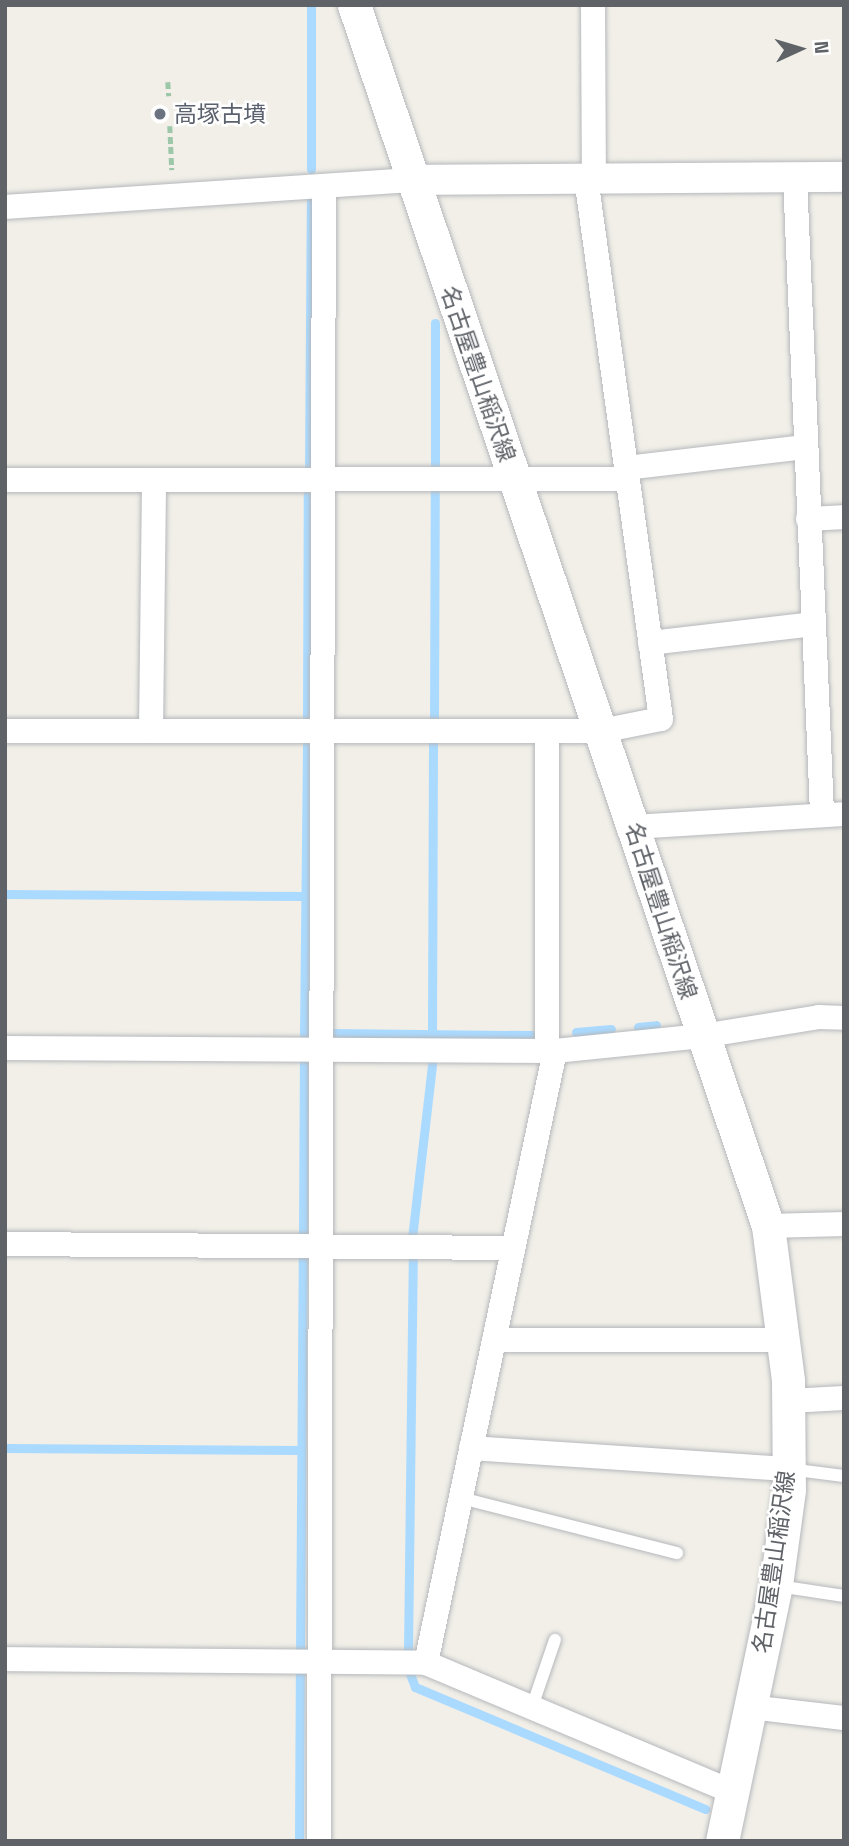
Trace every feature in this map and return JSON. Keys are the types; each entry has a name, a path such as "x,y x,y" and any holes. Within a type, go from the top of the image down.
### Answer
{"main road":[{"name":"名古屋豊山稲沢線","path":"354,5 411,180 768,1226 785,1340 789,1401 789,1469 776,1585 722,1841"}],"street":[{"path":"5,731 547,732 601,731 661,719 626,473 590,178 593,5"},
{"path":"633,827 833,814 813,624 795,177"},
{"path":"5,207 411,180 844,177"},
{"path":"319,1841 324,186"},
{"path":"5,480 515,482 626,473 804,447"},
{"path":"151,732 154,480"},
{"path":"808,519 844,517"},
{"path":"650,643 813,624"},
{"path":"426,1663 513,1248 551,1051 547,732"},
{"path":"5,1048 551,1051 702,1036 820,1017 844,1018"},
{"path":"768,1226 844,1224"},
{"path":"5,1244 513,1248"},
{"path":"494,1340 785,1340"},
{"path":"789,1401 844,1398"},
{"path":"471,1448 789,1469"},
{"path":"5,1659 426,1663 733,1792"},
{"path":"750,1707 844,1718"}],"lane":[{"path":"789,1469 844,1476"},
{"path":"461,1498 677,1553"},
{"path":"776,1585 844,1596"},
{"path":"532,1707 555,1640"}],"path":[{"path":"167,82 169,96"},
{"path":"170,126 172,178"}],"waterway":[{"path":"311,5 311,169"},
{"path":"309,472 311,199"},
{"path":"435,323 435,472"},
{"path":"307,721 308,491"},
{"path":"434,723 435,491"},
{"path":"304,1034 307,740"},
{"path":"432,1034 433,740"},
{"path":"5,894 306,896"},
{"path":"638,1027 656,1025"},
{"path":"576,1032 611,1029"},
{"path":"330,1033 532,1035"},
{"path":"303,1235 304,1063"},
{"path":"412,1238 432,1064"},
{"path":"300,1653 303,1256"},
{"path":"408,1652 413,1257"},
{"path":"5,1448 301,1450"},
{"path":"299,1841 300,1671"},
{"path":"410,1674 415,1687 705,1809"}],"place":[{"name":"高塚古墳","path":"160,114"}]}
